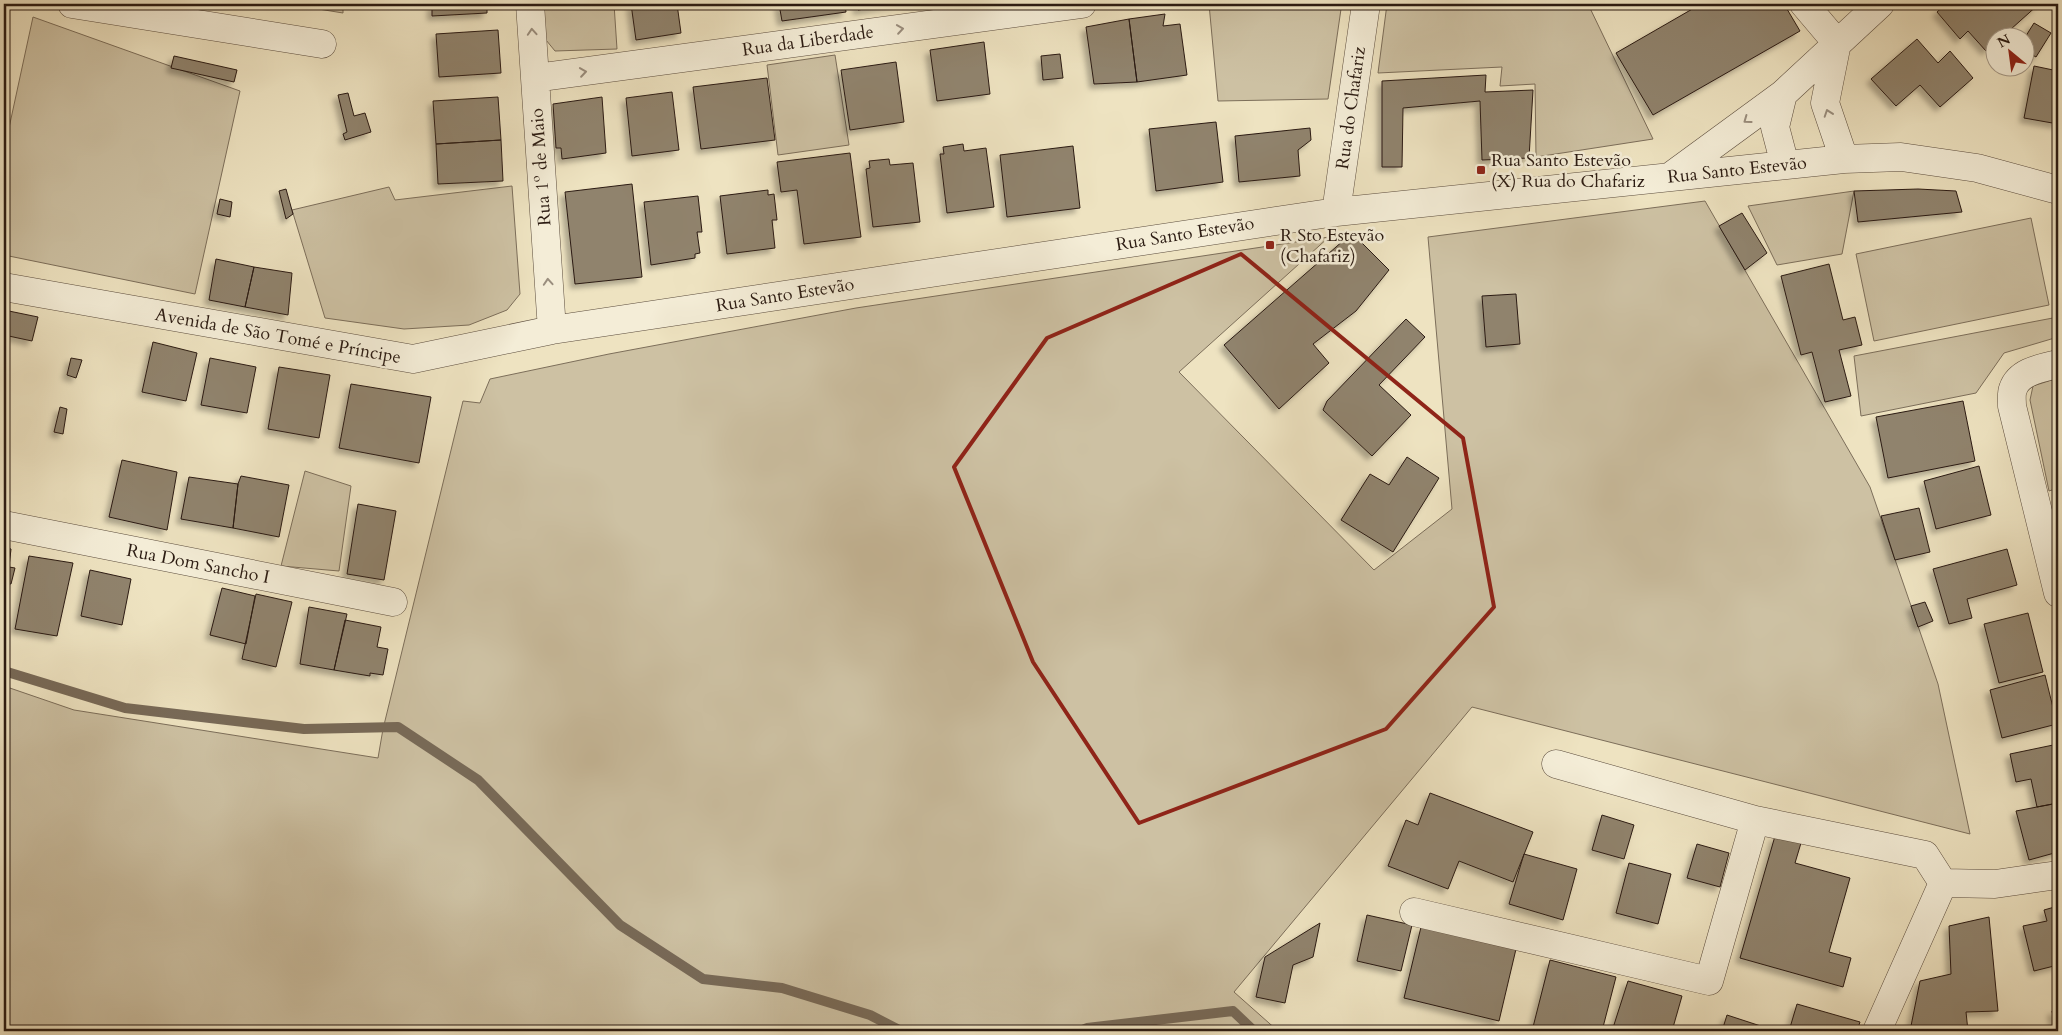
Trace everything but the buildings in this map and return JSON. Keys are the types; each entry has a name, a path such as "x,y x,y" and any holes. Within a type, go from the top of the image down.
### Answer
{"street":[{"path":"72,4 322,44"},
{"name":"Rua 1º de Maio","path":"530,4 552,330"},
{"name":"Rua da Liberdade","path":"535,78 1082,4"},
{"name":"Rua do Chafariz","path":"1336,212 1366,4"},
{"path":"1804,4 1837,43"},
{"path":"1670,177 1784,94 1880,4"},
{"path":"1837,43 1825,103 1844,159"},
{"path":"1784,94 1775,127 1785,165"},
{"name":"Rua Santo Estevão","path":"552,330 1336,212 1844,159 1901,156 1977,168 2058,190"},
{"name":"Avenida de São Tomé e Príncipe","path":"4,287 413,359 552,330"},
{"path":"2058,364 2030,372 2020,378 2013,389 2012,406 2058,593"},
{"name":"Rua Dom Sancho I","path":"4,526 393,602"},
{"path":"1556,764 1755,820 1925,854 1942,883"},
{"path":"1414,912 1710,981 1755,820"},
{"path":"1942,883 1995,884 2058,875"},
{"path":"1877,1031 1942,883"}],"highlighted area":[{"path":"1241,254 1463,438 1494,607 1386,729 1139,823 1033,662 954,467 1047,338"}],"shaded area":[{"path":"288,4 343,4 343,13"},
{"path":"542,4 614,4 617,49 555,51 546,40"},
{"path":"1209,4 1338,4 1341,9 1328,99 1218,101"},
{"path":"1387,4 1588,4 1653,139 1536,157 1535,84 1500,86 1502,67 1378,73"},
{"path":"33,17 240,91 195,294 4,255 4,151"},
{"path":"835,55 849,145 778,155 767,65"},
{"path":"512,186 520,294 507,310 469,325 404,329 325,318 292,210 389,187 395,200"},
{"path":"1854,191 1842,254 1777,265 1748,206"},
{"path":"1705,201 1870,487 1938,684 1970,834 1472,707 1234,992 1278,1031 4,1031 4,686 74,710 378,758 383,729 463,401 480,403 490,379 609,354 856,308 1329,237 1179,372 1374,570 1452,509 1428,237"},
{"path":"2031,218 2049,305 1874,341 1856,254"},
{"path":"2058,317 2058,337 2004,353 1976,393 1861,416 1854,356"},
{"path":"2058,378 2058,488 2049,491 2030,400 2033,386"},
{"path":"305,471 351,486 339,571 281,566"}],"waterway":[{"path":"4,671 125,708 304,729 398,727 478,780 620,925 703,979 782,988 870,1015 901,1031"},
{"path":"1080,1031 1087,1028 1233,1011 1254,1031"}],"place":[{"name":"Rua Santo Estevão (X) Rua do Chafariz","path":"1481,170"},
{"name":"R Sto Estevão (Chafariz)","path":"1270,245"}]}
